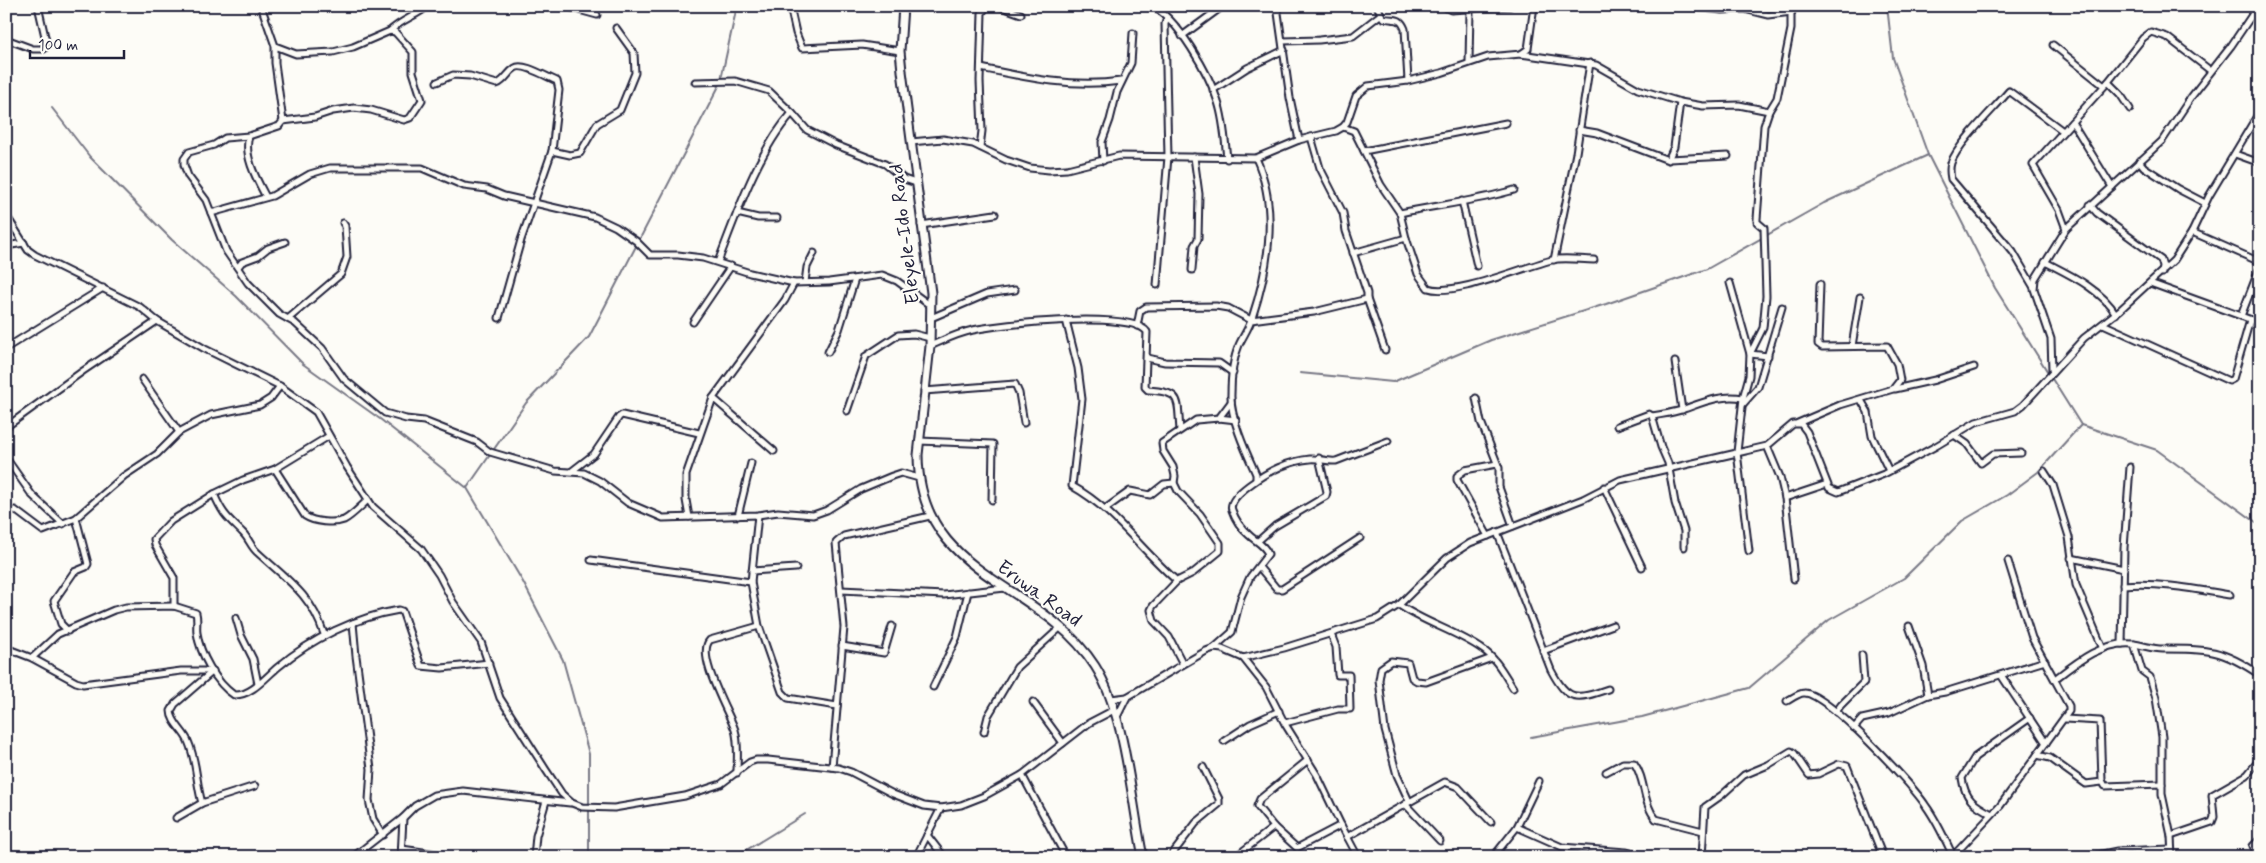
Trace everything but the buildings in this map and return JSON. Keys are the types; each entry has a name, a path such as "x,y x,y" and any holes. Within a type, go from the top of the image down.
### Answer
{"main road":[{"name":"Eleyele-Ido Road","path":"903,6 900,51 920,225 929,270 931,306 930,342 918,440 920,487"},
{"name":"Eruwa Road","path":"920,487 930,516 939,533 953,549 971,566 1062,627 1089,657 1111,699 1115,713 1143,857"}],"street":[{"path":"6,39 36,49 46,47 38,6"},
{"path":"261,6 275,46 276,72 283,120"},
{"path":"275,46 296,54 333,52 353,47 390,31 400,22 428,6"},
{"path":"564,6 597,14"},
{"path":"790,6 796,33 802,48 862,45 900,51"},
{"path":"980,148 982,131 982,13 986,6"},
{"path":"998,6 1020,14"},
{"path":"1151,6 1167,18 1182,36 1213,90 1224,127 1227,159"},
{"path":"1182,36 1223,6"},
{"path":"1276,6 1283,41 1290,98 1300,140"},
{"path":"1377,6 1380,15 1386,19 1397,19 1402,22 1405,29 1408,81"},
{"path":"1443,6 1448,10 1507,6"},
{"path":"1521,54 1528,49 1534,6"},
{"path":"1684,6 1722,10 1744,9 1768,14 1791,9 1791,29 1777,98 1769,111 1764,126 1759,172 1757,222 1764,228 1766,296 1763,328 1750,354"},
{"path":"2034,289 2035,279 2066,229 2162,141 2192,96 2258,6"},
{"path":"1469,62 1470,10"},
{"path":"1283,41 1319,40 1354,36 1380,15"},
{"path":"1157,285 1168,157 1165,24 1167,18"},
{"path":"552,151 570,155 580,153 598,124 620,110 635,73 636,62 634,53 616,28"},
{"path":"390,31 395,32 413,52 413,72 422,100 410,118 398,119 371,110 354,108 333,110 313,117 283,120 278,126 249,136 225,138 214,145 186,154 184,165 188,176 202,193 220,240 238,267 258,293 279,314 299,326 322,348 344,379 385,413 406,419 424,421 477,442 490,452 555,471 584,473 600,480 628,503 663,518 758,515 770,512 803,515 819,513 840,503 861,489 892,476 901,473 919,478"},
{"path":"2066,229 2059,210 2033,165 2143,38 2151,32 2167,37 2211,72"},
{"path":"981,68 1065,83 1101,84 1121,81 1126,77 1132,63 1133,33"},
{"path":"2053,45 2120,94 2130,109"},
{"path":"1213,90 1247,68 1284,50"},
{"path":"911,142 944,139 973,144 1006,160 1035,169 1067,168 1118,156 1256,158 1300,140 1336,131 1343,127 1347,122 1356,96 1368,86 1408,81 1441,73 1488,57 1521,54 1590,63 1608,71 1638,89 1680,102 1703,106 1739,105 1769,111"},
{"path":"1554,260 1576,153 1590,63"},
{"path":"438,82 453,75 470,76 497,84 504,81 514,68 519,66 530,68 557,81 559,90 552,151 536,202 518,249 499,318"},
{"path":"695,82 736,81 769,91 807,130 836,145 885,164 904,179 916,183"},
{"path":"1103,160 1102,142 1121,81"},
{"path":"2052,372 2052,344 2034,289 2013,252 1951,179 1949,169 1951,160 1977,126 2009,92 2063,131"},
{"path":"1670,159 1680,102"},
{"path":"1797,423 1801,424 1807,432 1827,484 1833,491 1838,492 1889,471 1976,422 2015,411 2084,338 2116,314 2174,260 2192,232 2205,203 2260,111"},
{"path":"718,262 737,213 764,154 780,126 792,113"},
{"path":"2072,122 2112,187"},
{"path":"1364,151 1506,123"},
{"path":"1343,127 1354,131 1381,185 1400,213 1418,274 1425,286 1432,289 1483,282 1554,260 1594,260"},
{"path":"1579,130 1597,133 1651,152 1666,160 1728,156"},
{"path":"249,136 247,143 248,154 266,197"},
{"path":"1311,137 1320,168 1343,213 1346,231 1367,293 1366,299 1385,350"},
{"path":"2235,154 2260,163"},
{"path":"1192,270 1194,246 1198,239 1199,194 1194,157"},
{"path":"1256,158 1267,192 1269,253 1262,288 1251,320 1238,346 1233,373 1231,402 1256,474 1256,480"},
{"path":"2139,161 2144,167 2205,203"},
{"path":"211,213 278,193 310,174 330,168 422,168 464,186 487,188 504,196 536,202 557,210 584,213 607,222 629,235 650,255 678,255 718,262 750,273 794,283 829,282 876,275 888,276 917,294 931,306"},
{"path":"1400,213 1462,201 1484,199 1514,190"},
{"path":"1462,201 1477,266"},
{"path":"2090,206 2161,260 2162,273"},
{"path":"737,213 758,218 777,218"},
{"path":"920,225 995,214"},
{"path":"6,215 24,243 35,255 140,307 157,321 280,386 316,412 368,500 382,516 421,549 459,612 476,633 500,698 523,737 562,794 572,803"},
{"path":"288,319 341,274 346,257 345,226 343,223"},
{"path":"2192,232 2260,262"},
{"path":"1354,253 1406,238"},
{"path":"238,267 242,262 258,256 268,248 285,242"},
{"path":"6,246 24,243"},
{"path":"805,282 807,267 814,253"},
{"path":"2045,262 2072,276 2106,300 2116,314"},
{"path":"693,322 731,266"},
{"path":"2241,316 2260,266"},
{"path":"828,352 838,330 855,279"},
{"path":"689,518 686,500 686,475 699,433 713,398 786,300 794,283"},
{"path":"1730,283 1750,354 1749,376 1743,401 1738,452 1749,551"},
{"path":"2150,283 2260,323"},
{"path":"1820,284 1818,344 1822,347 1887,346 1897,364 1900,380 1893,389"},
{"path":"6,348 103,288"},
{"path":"931,318 988,294 1015,290"},
{"path":"1852,346 1860,297"},
{"path":"1136,326 1140,311 1146,307 1216,306 1228,308 1251,320 1314,312 1366,299"},
{"path":"1743,401 1758,387 1782,307"},
{"path":"1066,320 1078,368 1082,399 1072,486 1087,493 1105,509 1156,563 1177,582"},
{"path":"848,412 866,356 881,344 898,335 914,334 930,342 977,329 1066,320 1103,320 1136,326 1147,332 1146,389 1167,391 1174,395 1177,401 1180,430"},
{"path":"2103,324 2229,381 2233,378 2250,320"},
{"path":"6,427 157,321"},
{"path":"1750,354 1768,356"},
{"path":"1147,358 1165,362 1219,363 1233,373"},
{"path":"1675,362 1682,410"},
{"path":"1214,648 1244,658 1284,648 1376,619 1399,605 1447,558 1470,543 1583,499 1620,480 1767,446 1782,432 1797,423 1840,405 1893,389 1935,380 1974,367"},
{"path":"142,379 179,432"},
{"path":"924,391 1015,384 1019,393 1024,423"},
{"path":"15,510 43,531 76,518 124,476 157,454 179,432 210,415 260,405 271,398 280,386"},
{"path":"1617,426 1637,417 1682,410 1706,401 1731,396 1743,401"},
{"path":"713,398 774,451"},
{"path":"1476,398 1481,422 1497,464 1499,487 1513,526"},
{"path":"1861,400 1868,412 1872,436 1889,471"},
{"path":"1219,418 1231,402"},
{"path":"572,471 594,454 622,415 699,433"},
{"path":"1652,416 1661,447 1667,458 1684,532 1684,547"},
{"path":"1183,664 1168,637 1154,621 1151,610 1177,582 1193,573 1220,551 1221,547 1220,542 1200,514 1178,490 1174,482 1173,467 1163,451 1162,443 1196,420 1219,418 1236,420"},
{"path":"1954,435 1967,444 1981,463 1993,454 2021,453"},
{"path":"174,606 174,578 154,545 154,539 171,521 214,494 243,480 275,469 329,436"},
{"path":"918,440 993,444 992,500"},
{"path":"353,857 383,835 424,799 451,792 472,792 546,802 572,803 585,807 614,808 686,796 710,789 756,760 832,767 852,772 908,801 941,808 961,805 984,796 1022,775 1089,723 1115,713 1127,697 1214,648 1232,632 1240,597 1250,577 1268,554 1267,550 1258,541 1249,536 1239,524 1230,504 1234,498 1256,480 1280,467 1319,458 1328,462 1336,461 1388,441"},
{"path":"1767,446 1780,477 1785,498 1794,579"},
{"path":"6,458 32,495 63,524"},
{"path":"1258,541 1275,526 1326,496 1327,492 1319,458"},
{"path":"738,516 751,464"},
{"path":"1488,536 1457,480 1457,476 1465,470 1497,464"},
{"path":"2122,644 2123,585 2130,467"},
{"path":"275,469 305,516 310,519 345,520 368,500"},
{"path":"2044,471 2061,508 2069,537 2076,585 2103,649"},
{"path":"1105,509 1130,491 1150,495 1164,484 1174,482"},
{"path":"1785,498 1827,484"},
{"path":"1604,487 1642,567"},
{"path":"214,494 222,514 244,534 255,550 301,591 319,619 324,634"},
{"path":"758,515 751,582 758,626 784,696 837,706"},
{"path":"832,767 844,626 836,543 840,537 930,516"},
{"path":"68,631 62,624 54,601 74,572 86,567 88,564 76,518"},
{"path":"1497,532 1558,684 1567,693 1586,696 1608,689"},
{"path":"1259,566 1273,586 1277,589 1282,589 1360,538"},
{"path":"2072,558 2124,569"},
{"path":"591,560 751,582"},
{"path":"1787,701 1801,694 1808,693 1836,712 1854,728 1913,787 1927,807 1953,857 1992,814 2065,719 2069,711 2069,706 2032,638 2008,561"},
{"path":"752,571 796,568"},
{"path":"2123,585 2165,584 2230,595"},
{"path":"841,590 890,591 934,595 1006,588"},
{"path":"933,687 957,637 968,592"},
{"path":"1399,605 1416,617 1469,642 1492,658 1514,688"},
{"path":"32,658 52,638 114,610 174,606 196,613 197,633 202,650 213,671 228,692 234,695 247,693 285,661 324,634 353,623 399,610 402,611 421,666 442,668 489,664"},
{"path":"236,618 241,636 253,659 258,684"},
{"path":"353,623 371,769 369,800 373,819 383,835"},
{"path":"1543,650 1613,625"},
{"path":"737,772 735,731 708,663 706,648 710,640 758,626"},
{"path":"842,646 884,653 892,626"},
{"path":"1909,626 1923,666 1928,695"},
{"path":"984,732 988,716 1017,667 1062,627"},
{"path":"1285,723 1338,709 1350,709 1348,675 1338,675 1336,647 1331,634"},
{"path":"2055,679 2090,654 2122,644 2162,649 2207,649 2222,653 2260,675"},
{"path":"2134,644 2142,671 2150,678 2156,698 2162,737 2162,794 2172,857"},
{"path":"6,648 32,658 60,675 83,684 181,670 213,671"},
{"path":"1836,712 1864,682 1862,655"},
{"path":"1244,658 1266,687 1278,711 1308,760 1358,857"},
{"path":"1440,841 1407,803 1396,775 1386,730 1379,680 1381,668 1391,661 1408,663 1412,678 1417,681 1426,682 1492,658"},
{"path":"1854,728 1862,719 1889,712 1928,695 1945,692 2045,661"},
{"path":"202,803 193,754 188,741 173,718 172,711 175,704 213,671"},
{"path":"2002,675 2046,743"},
{"path":"1111,699 1127,697"},
{"path":"1033,702 1063,743"},
{"path":"1224,741 1250,724 1278,711"},
{"path":"1992,814 1977,806 1964,792 1962,778 1975,757 2030,718"},
{"path":"2065,719 2100,721 2102,782 2106,787 2162,784"},
{"path":"1702,857 1704,811 1708,804 1718,799 1744,775 1768,765 1791,751 1809,775 1818,774 1839,764 1847,766 1883,857"},
{"path":"2037,754 2050,758 2086,784 2102,782"},
{"path":"2170,836 2212,822 2214,816 2211,795 2247,775 2260,759"},
{"path":"1308,760 1257,802 1257,806 1295,848 1300,848 1341,825"},
{"path":"1606,772 1623,763 1634,763 1638,769 1648,807 1656,819 1703,832"},
{"path":"1170,857 1196,822 1219,804 1219,799 1203,766"},
{"path":"1022,775 1066,857"},
{"path":"1493,857 1517,827 1539,781"},
{"path":"1347,837 1437,784 1444,782 1450,783 1469,798 1491,822"},
{"path":"176,818 202,803 255,786"},
{"path":"534,857 536,836 546,802"},
{"path":"916,857 941,808"},
{"path":"401,857 403,818"},
{"path":"1235,857 1274,827"},
{"path":"1517,827 1562,847 1626,852 1647,857"},
{"path":"927,835 944,857"},
{"path":"2258,857 2253,850 2253,846 2260,839"},
{"path":"402,849 458,857"},
{"path":"2088,857 2117,851 2172,849"},
{"path":"1958,851 1963,857"}],"waterway":[{"path":"467,488 526,403 589,337 720,84 737,6"},
{"path":"1887,6 1893,58 1928,155 1995,288 2081,425 2157,450 2260,525"},
{"path":"52,108 90,157 172,240 236,296 303,364 380,419 467,488 523,582 563,660 589,754 589,857"},
{"path":"1300,373 1393,382 1491,340 1606,304 1707,269 1824,203 1928,155"},
{"path":"1531,737 1642,717 1749,688 1829,620 1904,578 1962,521 2007,495 2038,472 2081,425"},
{"path":"735,857 805,814"}]}
